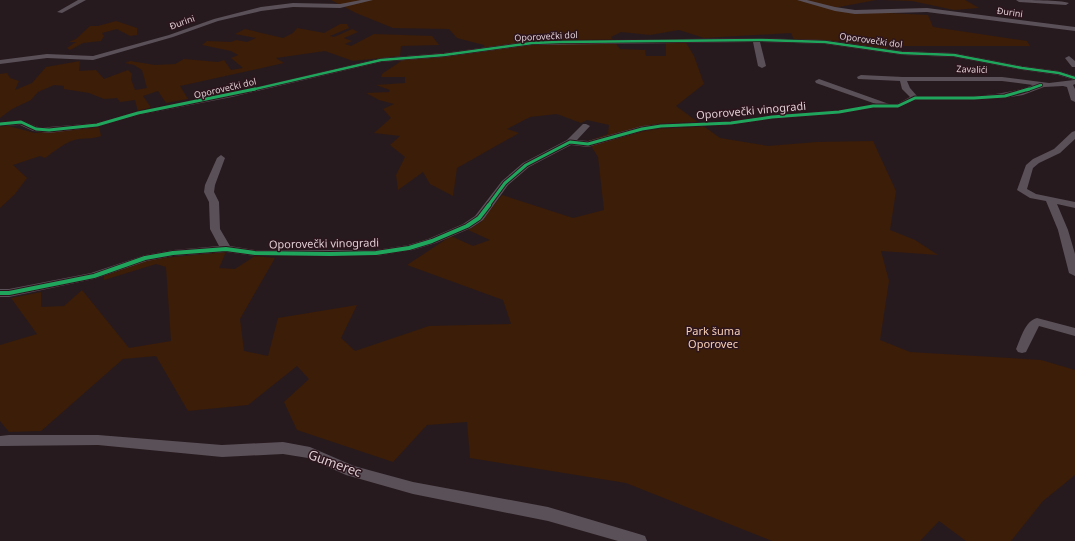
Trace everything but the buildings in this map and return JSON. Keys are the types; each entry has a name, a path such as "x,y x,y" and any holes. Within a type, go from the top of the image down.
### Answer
{"street":[{"path":"60,12 83,0"},
{"name":"Đurini","path":"0,62 47,56 93,58 171,36 216,20 261,8 293,5 340,6 370,0"},
{"name":"Đurini","path":"800,0 854,12 927,10 1075,29"},
{"path":"1019,0 1066,3"},
{"path":"756,40 762,66"},
{"name":"Oporovečki dol","path":"0,124 21,122 36,129 49,130 97,125 138,114 220,98 368,62 393,58 444,55 532,43 756,40 825,42 902,53 954,55 1022,68 1059,73 1075,78"},
{"path":"1069,58 1075,65"},
{"name":"Zavalići","path":"861,77 903,79 1002,79 1041,85"},
{"path":"903,79 906,88 915,98"},
{"path":"819,81 891,106"},
{"name":"Oporovečki vinogradi","path":"0,293 9,293 94,276 145,258 173,253 226,249 270,253 330,254 376,253 409,248 432,241 467,226 479,218 505,183 521,170 570,142 588,144 642,129 662,126 732,123 772,117 901,105 915,98 974,98 1005,96 1020,93 1041,85 1071,85"},
{"path":"1071,85 1075,100"},
{"path":"570,142 586,126"},
{"path":"1075,134 1057,151 1039,159 1029,167 1022,190 1032,196 1075,205"},
{"path":"221,158 210,185 209,192 215,199 216,205 214,215 215,229 226,249"},
{"path":"1050,199 1063,230 1075,273"},
{"path":"1022,349 1033,325 1038,322 1075,332"},
{"name":"Gumerec","path":"0,441 98,440 222,451 283,448 310,452 351,471 413,488 548,514 639,541"}],"green space":[{"name":"Park šuma Oporovec","path":"331,0 876,0 834,8 851,11 928,15 933,27 1027,41 1030,46 889,46 887,49 840,41 794,40 791,33 704,38 679,30 650,35 621,32 611,37 620,49 645,50 646,56 666,56 666,42 685,41 694,56 704,84 676,106 720,138 768,146 817,142 873,141 896,191 890,230 915,240 938,255 881,251 889,281 880,340 910,352 1041,360 1075,370 1075,475 1043,501 1011,541 966,541 939,521 920,541 772,541 626,483 470,458 467,422 427,425 393,462 297,430 284,402 309,379 297,366 248,405 188,411 156,356 123,359 41,431 9,432 0,421 0,345 37,334 11,298 41,292 41,307 64,306 82,290 129,348 171,341 166,267 156,264 104,280 104,276 151,259 226,252 219,268 235,269 255,256 275,258 240,319 244,351 268,356 278,318 357,305 341,338 355,351 429,326 511,324 503,300 407,265 451,236 473,246 490,240 468,230 481,222 502,195 573,218 604,210 598,157 588,141 608,134 609,125 587,120 581,123 557,114 530,117 507,129 519,133 457,168 453,196 430,184 423,172 398,190 396,175 405,157 390,145 400,136 374,133 391,118 383,109 394,104 379,100 366,93 389,92 390,90 376,85 405,83 405,77 381,77 382,74 404,59 485,50 484,45 457,38 449,29 393,28 356,13"},
{"path":"883,0 965,0 979,8 954,10 912,1"},
{"path":"116,21 137,28 137,35 130,36 117,29 102,33 104,36 101,41 83,43 70,50 67,48 76,42 69,42 76,39 90,26 98,26"},
{"path":"340,24 347,24 349,28 330,36 334,37 352,29 358,32 344,38 352,41 345,44 351,46 374,34 432,36 439,45 401,46 400,56 353,61 325,51 276,58 284,63 180,86 188,99 166,103 158,91 143,96 151,110 138,112 135,100 120,102 117,98 104,99 89,93 64,89 64,86 54,85 38,92 31,100 12,109 0,118 0,74 7,73 10,78 19,81 15,90 32,83 46,67 80,61 79,71 96,70 104,79 128,70 132,74 131,79 135,90 147,88 142,70 134,65 125,63 130,61 155,65 175,64 184,59 218,62 224,60 231,70 243,68 231,58 238,55 231,51 202,45 207,41 231,42 236,40 247,42 256,38 235,34 245,29 283,38 293,33 297,28 324,33"},
{"path":"0,125 35,133 99,126 101,136 74,140 45,158 40,156 13,165 27,178 15,194 0,208"}],"cycle path":[{"path":"0,124 21,122 36,129 49,130 97,125 138,113 232,95 381,60 444,55 532,43 760,40 825,42 902,53 954,55 1022,68 1059,73 1075,78"},
{"path":"0,293 9,293 94,276 145,258 173,253 226,249 255,253 330,254 376,253 409,248 432,241 467,226 479,218 505,183 526,165 570,142 588,144 642,129 661,126 731,123 772,117 839,112 873,106 898,106 915,98 974,98 1005,96 1020,93 1041,85"}]}
